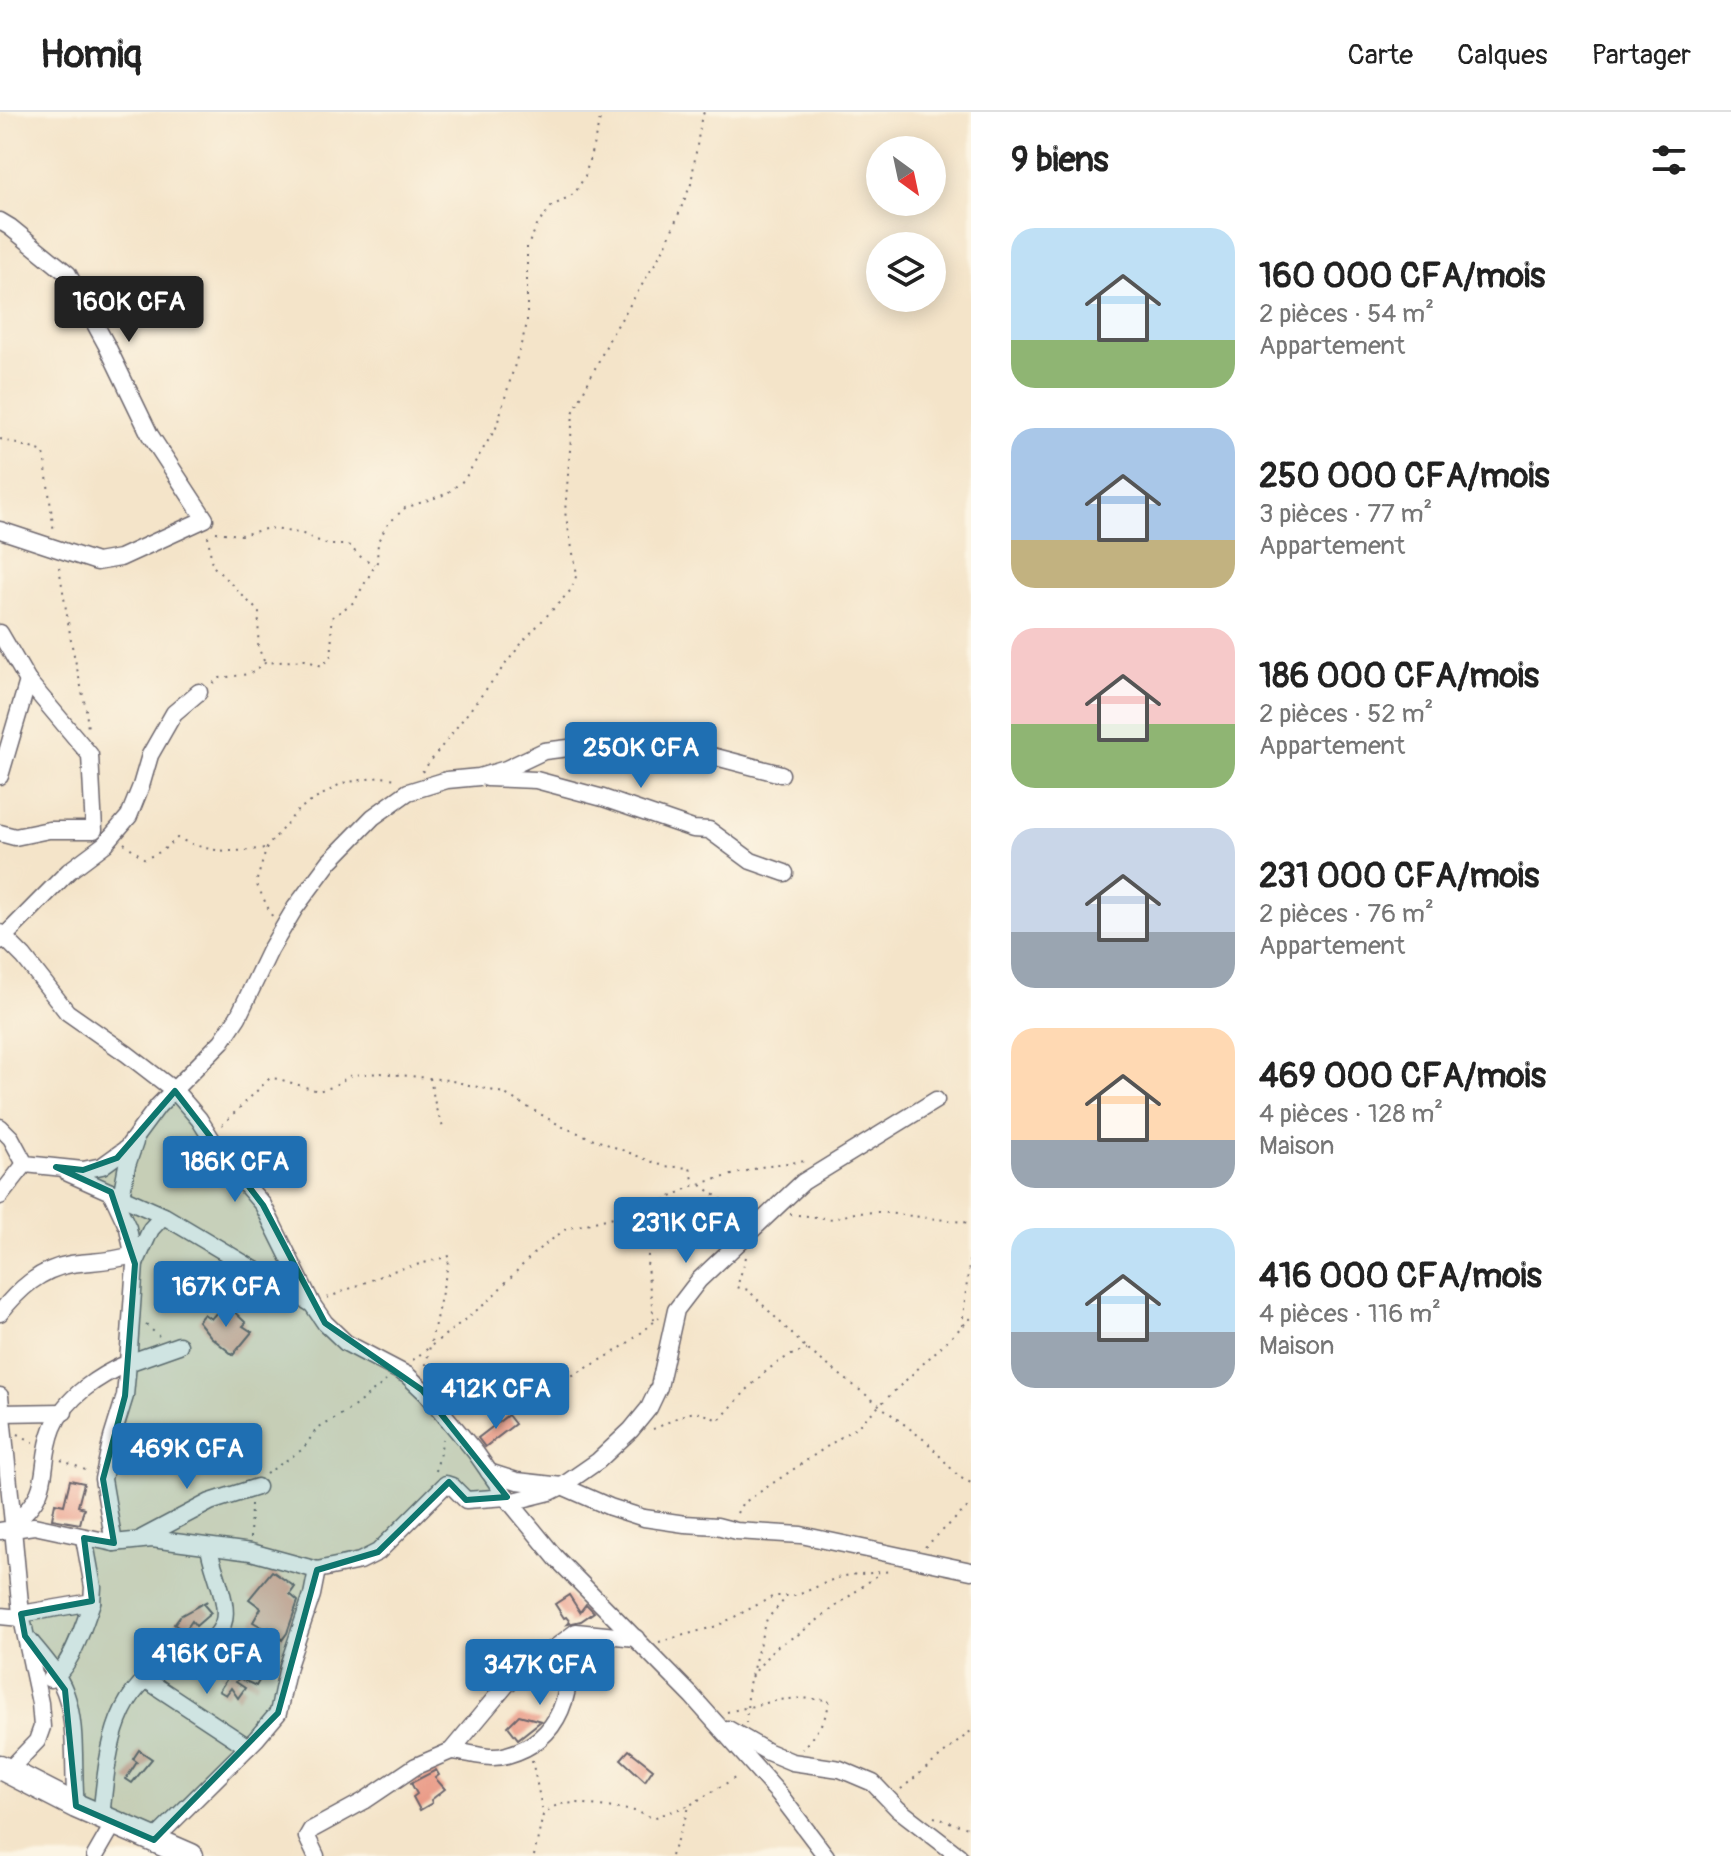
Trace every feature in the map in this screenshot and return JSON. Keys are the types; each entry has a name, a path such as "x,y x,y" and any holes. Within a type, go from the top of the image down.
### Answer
{"main road":[{"path":"4,1769 76,1806 191,1856"}],"street":[{"path":"0,221 68,274 150,435 205,519 120,558 97,562 0,530"},
{"path":"0,633 28,681 90,755 94,830"},
{"path":"0,776 28,681"},
{"path":"199,692 174,713 150,755 129,816 1,937 24,957 67,1012 175,1091 226,1162 263,1205 312,1304 325,1323 346,1343 407,1375 422,1390 476,1453 508,1500 556,1558 712,1718 779,1794 826,1856"},
{"path":"479,777 506,769 544,751 601,744 683,745 781,774"},
{"path":"25,1164 83,1170 102,1166 117,1158 158,1106 222,1041 238,1017 270,950 295,908 330,861 373,817 408,792 447,780 479,777 536,780 603,798 693,829 709,830 751,861 785,873"},
{"path":"0,833 15,837 49,830 115,832"},
{"path":"9,1528 34,1526 114,1543 152,1539 250,1552 317,1570 360,1561 378,1552 446,1484 466,1500 508,1500 550,1492 598,1461 649,1408 659,1387 676,1310 699,1280 803,1182 936,1100"},
{"path":"0,1127 11,1138 25,1164"},
{"path":"114,1543 103,1479 125,1396 134,1259 128,1228 116,1194 138,1133"},
{"path":"0,1196 25,1164"},
{"path":"56,1167 163,1216 312,1304"},
{"path":"134,1259 151,1229 163,1216"},
{"path":"0,1313 27,1283 47,1272 68,1264 134,1259"},
{"path":"9,1528 37,1500 45,1479 53,1427 64,1412 94,1381 128,1363 179,1345"},
{"path":"4,1769 37,1741 42,1727 21,1616 9,1528 1,1412 64,1412"},
{"path":"489,1472 517,1481 562,1486 644,1518 801,1535 971,1571"},
{"path":"137,1541 210,1502 257,1487"},
{"path":"36,1685 57,1677 74,1648 92,1602 93,1587 84,1538"},
{"path":"95,1856 108,1820 110,1742 135,1687 174,1660 208,1645 224,1623 224,1604 209,1547"},
{"path":"154,1840 278,1713 317,1570"},
{"path":"0,1616 21,1616 92,1602"},
{"path":"316,1856 307,1837 311,1830 364,1801 416,1766 451,1751 507,1684 576,1632 639,1641"},
{"path":"25,1636 65,1690 72,1716 76,1806"},
{"path":"451,1751 485,1757 506,1756 534,1743 561,1713 571,1668 567,1639"},
{"path":"145,1679 248,1747"},
{"path":"712,1718 790,1761 840,1769 873,1783 959,1856"}],"path":[{"path":"199,692 220,678 249,674 265,663 305,660 322,666 332,654 331,618 354,602 375,565 378,541 388,524 405,508 446,494 464,480 496,428 527,324 527,247 538,224 551,207 575,193 585,176 602,112"},
{"path":"423,771 525,639 571,590 577,574 565,512 573,413 611,336 665,247 691,184 704,112"},
{"path":"0,439 44,452 72,646 86,709 90,755"},
{"path":"265,663 258,647 259,612 212,565 207,531 241,535 269,528 303,534 328,545 348,545 375,565"},
{"path":"276,925 256,883 267,847 299,809 342,783 381,777 403,780"},
{"path":"115,832 145,859 162,851 177,838 199,848 219,852 267,847"},
{"path":"210,1137 270,1078 318,1091 332,1087 351,1075 381,1073 430,1078 503,1093 546,1119 591,1139 663,1166 690,1168 697,1184 736,1209 755,1228"},
{"path":"430,1078 444,1130"},
{"path":"250,1552 249,1519 263,1476 303,1449 316,1430 352,1408 486,1303 535,1252 566,1229 652,1206 697,1184 769,1165 814,1160"},
{"path":"652,1206 647,1267 654,1321"},
{"path":"771,1212 833,1219 855,1213 878,1212 971,1223"},
{"path":"962,1327 971,1247"},
{"path":"331,1296 393,1271 450,1256 437,1305 433,1342 422,1390"},
{"path":"746,1257 737,1287 748,1290 808,1350 927,1442 959,1477 971,1483"},
{"path":"132,1305 137,1316 151,1331 179,1345"},
{"path":"565,1379 603,1360 646,1331 661,1315"},
{"path":"729,1529 742,1504 828,1448 878,1407 971,1318"},
{"path":"627,1434 669,1424 687,1413 700,1413 719,1420 771,1367 795,1352 808,1350"},
{"path":"1,1412 48,1454 103,1479"},
{"path":"435,1475 444,1417"},
{"path":"913,1559 971,1504"},
{"path":"639,1641 682,1638 717,1626 774,1596 796,1596 834,1579 880,1574 799,1634 774,1648 751,1677"},
{"path":"744,1738 751,1677 767,1619 785,1598"},
{"path":"712,1718 800,1698 829,1700 830,1705 822,1723 790,1761"},
{"path":"889,1799 971,1731"},
{"path":"534,1743 532,1761 543,1815 534,1856"},
{"path":"543,1815 558,1804 578,1803 635,1811 653,1818 690,1805 735,1778"},
{"path":"671,1856 690,1805"}],"highlighted area":[{"path":"175,1091 263,1205 325,1323 422,1390 507,1497 466,1500 449,1482 378,1552 317,1570 278,1713 154,1840 76,1806 65,1690 25,1636 21,1614 92,1601 84,1538 114,1543 103,1479 125,1396 135,1264 111,1192 56,1167 83,1170 117,1158"}],"building":[{"path":"225,1303 246,1323 243,1326 252,1332 233,1355 211,1337 198,1321 204,1314 211,1319"},
{"path":"508,1415 515,1424 485,1447 478,1438"},
{"path":"70,1480 84,1483 78,1506 84,1508 80,1524 52,1519 55,1503 64,1505"},
{"path":"272,1571 295,1587 290,1594 298,1601 282,1640 269,1628 267,1630 253,1622 261,1608 249,1599"},
{"path":"569,1595 580,1612 586,1604 594,1612 581,1621 568,1624 570,1622 555,1604"},
{"path":"207,1601 204,1605 211,1613 196,1626 192,1621 184,1632 174,1624 180,1616"},
{"path":"218,1652 259,1681 256,1686 239,1678 236,1682 245,1688 238,1698 231,1688 226,1695 219,1691 226,1680 220,1671 228,1676 230,1673 212,1664"},
{"path":"519,1715 541,1721 518,1739 508,1726"},
{"path":"139,1750 152,1759 132,1783 126,1779 137,1762 133,1759"},
{"path":"629,1750 653,1769 645,1781 621,1759"},
{"path":"436,1770 439,1775 435,1778 445,1789 420,1810 413,1797 417,1794 411,1783"}]}
